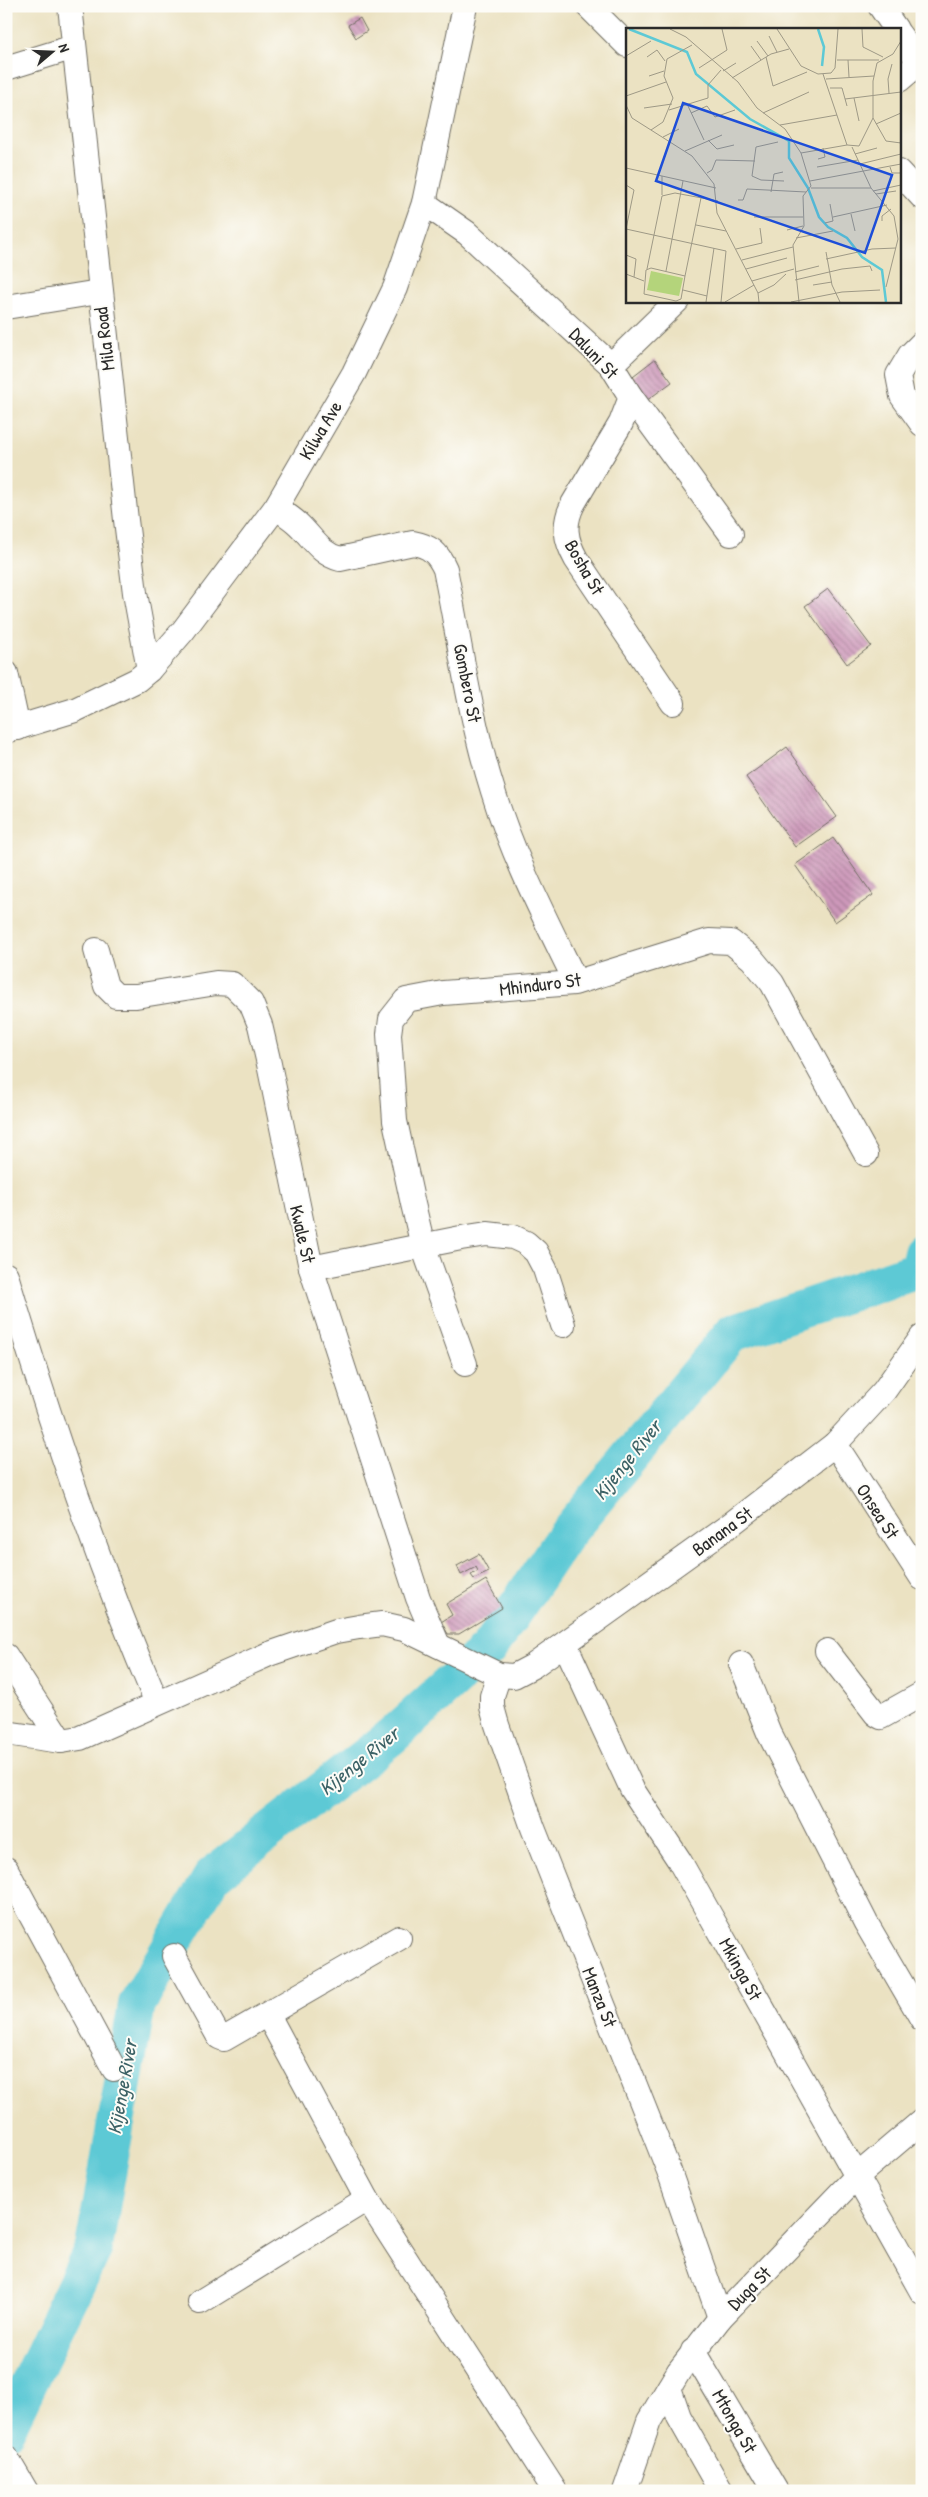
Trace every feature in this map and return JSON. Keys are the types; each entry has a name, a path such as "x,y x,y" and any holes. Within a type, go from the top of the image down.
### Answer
{"street":[{"name":"Mila Road","path":"70,6 99,292 134,584 149,670"},
{"name":"Kilwa Ave","path":"12,729 75,710 137,680 149,670 183,631 276,508 354,373 395,288 424,203 465,6"},
{"path":"588,6 626,43"},
{"path":"880,6 895,28"},
{"path":"900,35 920,64 900,79"},
{"path":"6,68 74,47"},
{"path":"900,173 922,197"},
{"name":"Daluni St","path":"424,203 467,233 611,365 631,397 731,534"},
{"path":"6,307 99,292"},
{"path":"611,365 677,302"},
{"path":"922,343 910,355 898,374 902,396 922,424"},
{"name":"Bosha St","path":"631,397 621,423 573,504 567,517 566,531 568,545 576,559 673,703"},
{"name":"Gombero St","path":"276,508 296,522 320,550 329,556 340,559 349,558 413,544 430,548 441,559 445,569 475,722 493,791 534,895 576,982"},
{"path":"6,672 12,729"},
{"name":"Mhinduro St","path":"465,1364 423,1246 396,1121 389,1049 391,1020 406,1000 415,997 576,982 709,941 731,942 752,959 772,983 866,1154"},
{"name":"Kwale St","path":"96,950 106,986 116,996 136,996 216,983 232,984 251,1003 260,1025 269,1064 311,1268 418,1598 448,1649"},
{"path":"311,1268 487,1234 512,1237 526,1243 536,1252 545,1269 563,1325"},
{"path":"6,1275 30,1356 92,1543 157,1703"},
{"name":"Banana St","path":"494,1672 514,1676 533,1666 746,1514 835,1444 884,1391 922,1337"},
{"name":"Onsea St","path":"835,1444 922,1578"},
{"path":"6,1733 61,1741 100,1730 269,1654 336,1631 382,1624 404,1628 494,1672"},
{"name":"Mkinga St","path":"565,1644 632,1789 684,1868 922,2292"},
{"path":"827,1652 876,1714 882,1717 922,1694"},
{"path":"6,1656 61,1741"},
{"path":"741,1664 774,1741 866,1923 922,2019"},
{"name":"Manza St","path":"494,1672 492,1707 533,1828 669,2171 720,2318"},
{"path":"6,1869 114,2069"},
{"path":"174,1956 218,2037 224,2038 268,2015 399,1938"},
{"path":"268,2015 367,2199 555,2491"},
{"name":"Duga St","path":"625,2491 649,2421 693,2352 720,2318 856,2177 922,2121"},
{"path":"200,2302 367,2199"},
{"name":"Mtonga St","path":"693,2352 776,2491"},
{"path":"669,2388 679,2417 721,2491"},
{"path":"6,2457 26,2491"}],"building":[{"path":"360,18 367,31 356,38 348,25"},
{"path":"655,359 672,382 646,401 629,379"},
{"path":"828,589 871,646 847,664 805,606"},
{"path":"787,747 837,817 795,847 746,777"},
{"path":"833,838 873,895 835,922 795,865"},
{"path":"479,1554 489,1572 474,1579 471,1575 478,1571 476,1567 461,1575 457,1566"},
{"path":"486,1580 502,1608 459,1634 448,1634 441,1622 452,1615 446,1604"}],"waterway":[{"name":"Kijenge River","path":"6,2430 94,2247 137,2004 213,1875 391,1737 488,1649 564,1537 732,1333 918,1270 922,1252"}]}
